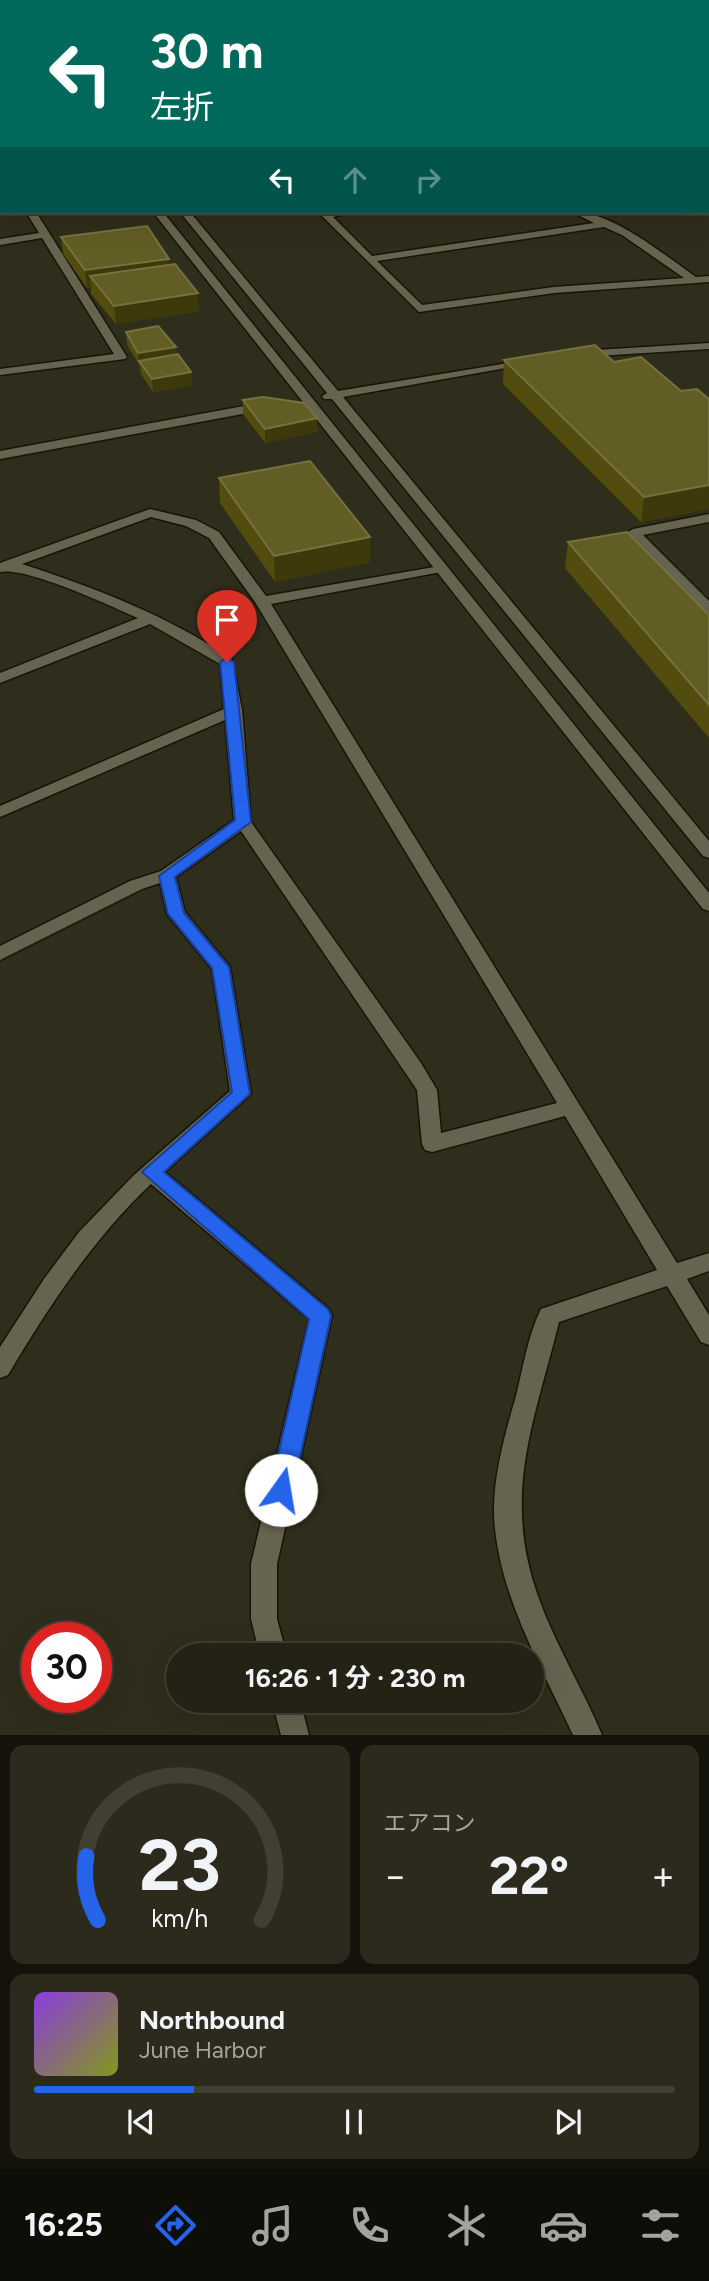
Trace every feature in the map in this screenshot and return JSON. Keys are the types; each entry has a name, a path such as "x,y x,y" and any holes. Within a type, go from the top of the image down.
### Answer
{"street":[{"path":"0,372 121,357 32,214"},
{"path":"159,214 296,401 441,568 709,905"},
{"path":"187,214 709,852"},
{"path":"325,214 419,309 554,290 709,279"},
{"path":"582,214 608,224 694,280"},
{"path":"369,259 608,224"},
{"path":"0,242 47,236"},
{"path":"567,355 709,346"},
{"path":"0,455 541,359"},
{"path":"3,565 150,513 191,523 214,536 262,601 709,1335"},
{"path":"709,518 633,533 709,609"},
{"path":"3,565 149,619 198,641 227,662 234,710 243,822 427,1090 432,1144 570,1107"},
{"path":"262,601 441,568"},
{"path":"0,678 149,619"},
{"path":"0,812 234,710"},
{"path":"0,954 136,885 167,876 243,822"},
{"path":"0,1368 40,1301 89,1236 151,1172 241,1094 221,967 176,914 167,876"},
{"path":"151,1172 321,1316 264,1564 264,1619 270,1643"},
{"path":"588,1735 535,1619 515,1563 507,1515 513,1464 549,1316 709,1262"},
{"path":"289,1713 295,1735"}],"building":[{"path":"147,226 169,259 85,270 61,237"},
{"path":"175,264 198,293 114,306 90,276"},
{"path":"158,326 176,347 138,353 126,332"},
{"path":"595,345 614,362 641,357 681,391 697,389 709,399 709,485 644,497 504,360"},
{"path":"178,354 191,372 152,379 139,361"},
{"path":"263,397 304,403 317,418 265,429 243,400"},
{"path":"310,461 370,537 274,556 219,478"},
{"path":"627,532 709,615 709,705 568,542"}],"route":[{"path":"227,662 234,710 243,822 167,876 176,914 221,967 241,1094 151,1172 321,1316 281,1490"}]}
